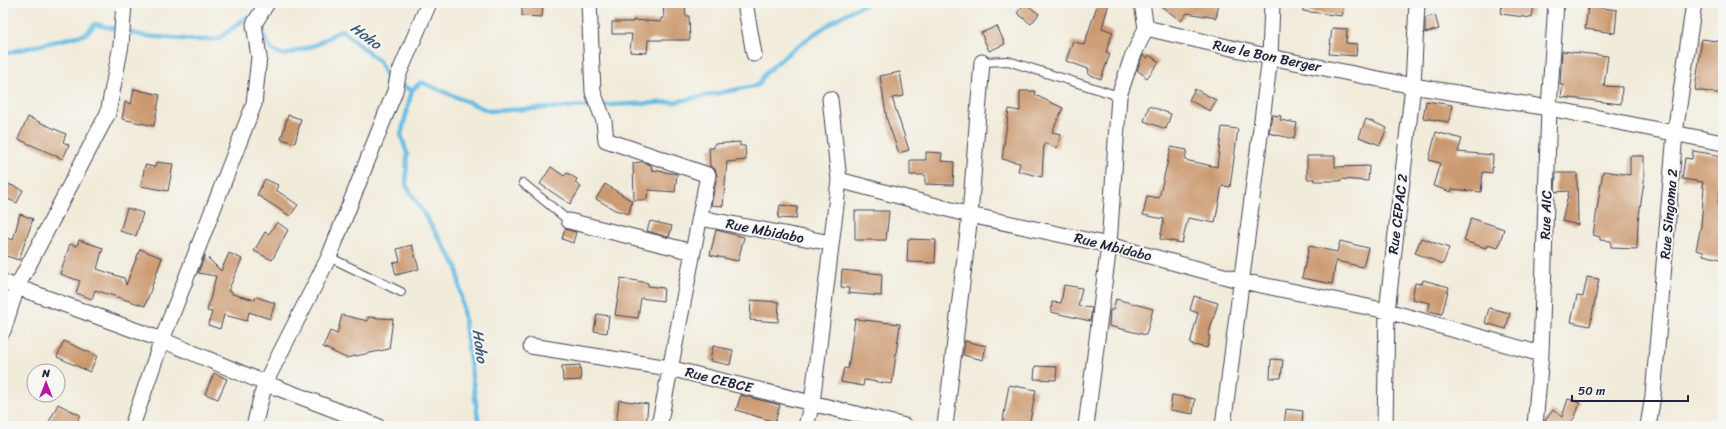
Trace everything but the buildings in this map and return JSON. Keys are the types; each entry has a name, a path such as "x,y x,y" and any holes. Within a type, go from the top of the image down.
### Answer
{"street":[{"path":"132,426 162,340 254,104 259,58 254,24 267,3"},
{"path":"254,426 265,383 329,256 395,91 398,76 428,3"},
{"path":"589,3 593,92 604,121 606,140 708,175 669,368 659,426"},
{"path":"745,3 754,54"},
{"path":"1086,426 1109,245 1119,96 1131,60 1146,28 1142,3"},
{"path":"1223,426 1270,58 1272,3"},
{"name":"Rue CEPAC 2","path":"1385,426 1387,311 1413,86 1417,3"},
{"name":"Rue AIC","path":"1535,426 1541,354 1549,108 1556,3"},
{"name":"Rue Singoma 2","path":"1648,426 1653,396 1675,133 1694,3"},
{"path":"3,330 10,284 108,113 121,45 123,10"},
{"name":"Rue le Bon Berger","path":"1146,28 1270,58 1413,86 1549,108 1723,143"},
{"path":"946,426 970,215 982,62"},
{"path":"806,426 812,403 839,180 830,99"},
{"name":"Rue Mbidabo","path":"839,180 970,215 1109,245 1242,281 1387,311 1541,354"},
{"name":"Rue Mbidabo","path":"700,218 831,243"},
{"path":"569,221 693,252"},
{"path":"10,284 162,340 265,383 377,426"},
{"name":"Rue CEBCE","path":"531,346 669,368 905,426"}],"lane":[{"path":"982,62 1008,61 1119,96"},
{"path":"524,183 569,221"},
{"path":"329,256 401,292"}],"waterway":[{"path":"412,90 421,82 489,111 675,102 759,85 766,73 802,43 829,24 856,8 868,3"},
{"name":"Hoho","path":"3,54 86,34 95,24 145,36 196,40 218,39 247,17 254,19"},
{"name":"Hoho","path":"261,28 271,50 284,55 316,45 341,30 379,61 388,80 412,90"},
{"name":"Hoho","path":"412,90 401,135 407,153 406,185 457,267 479,426"}]}
